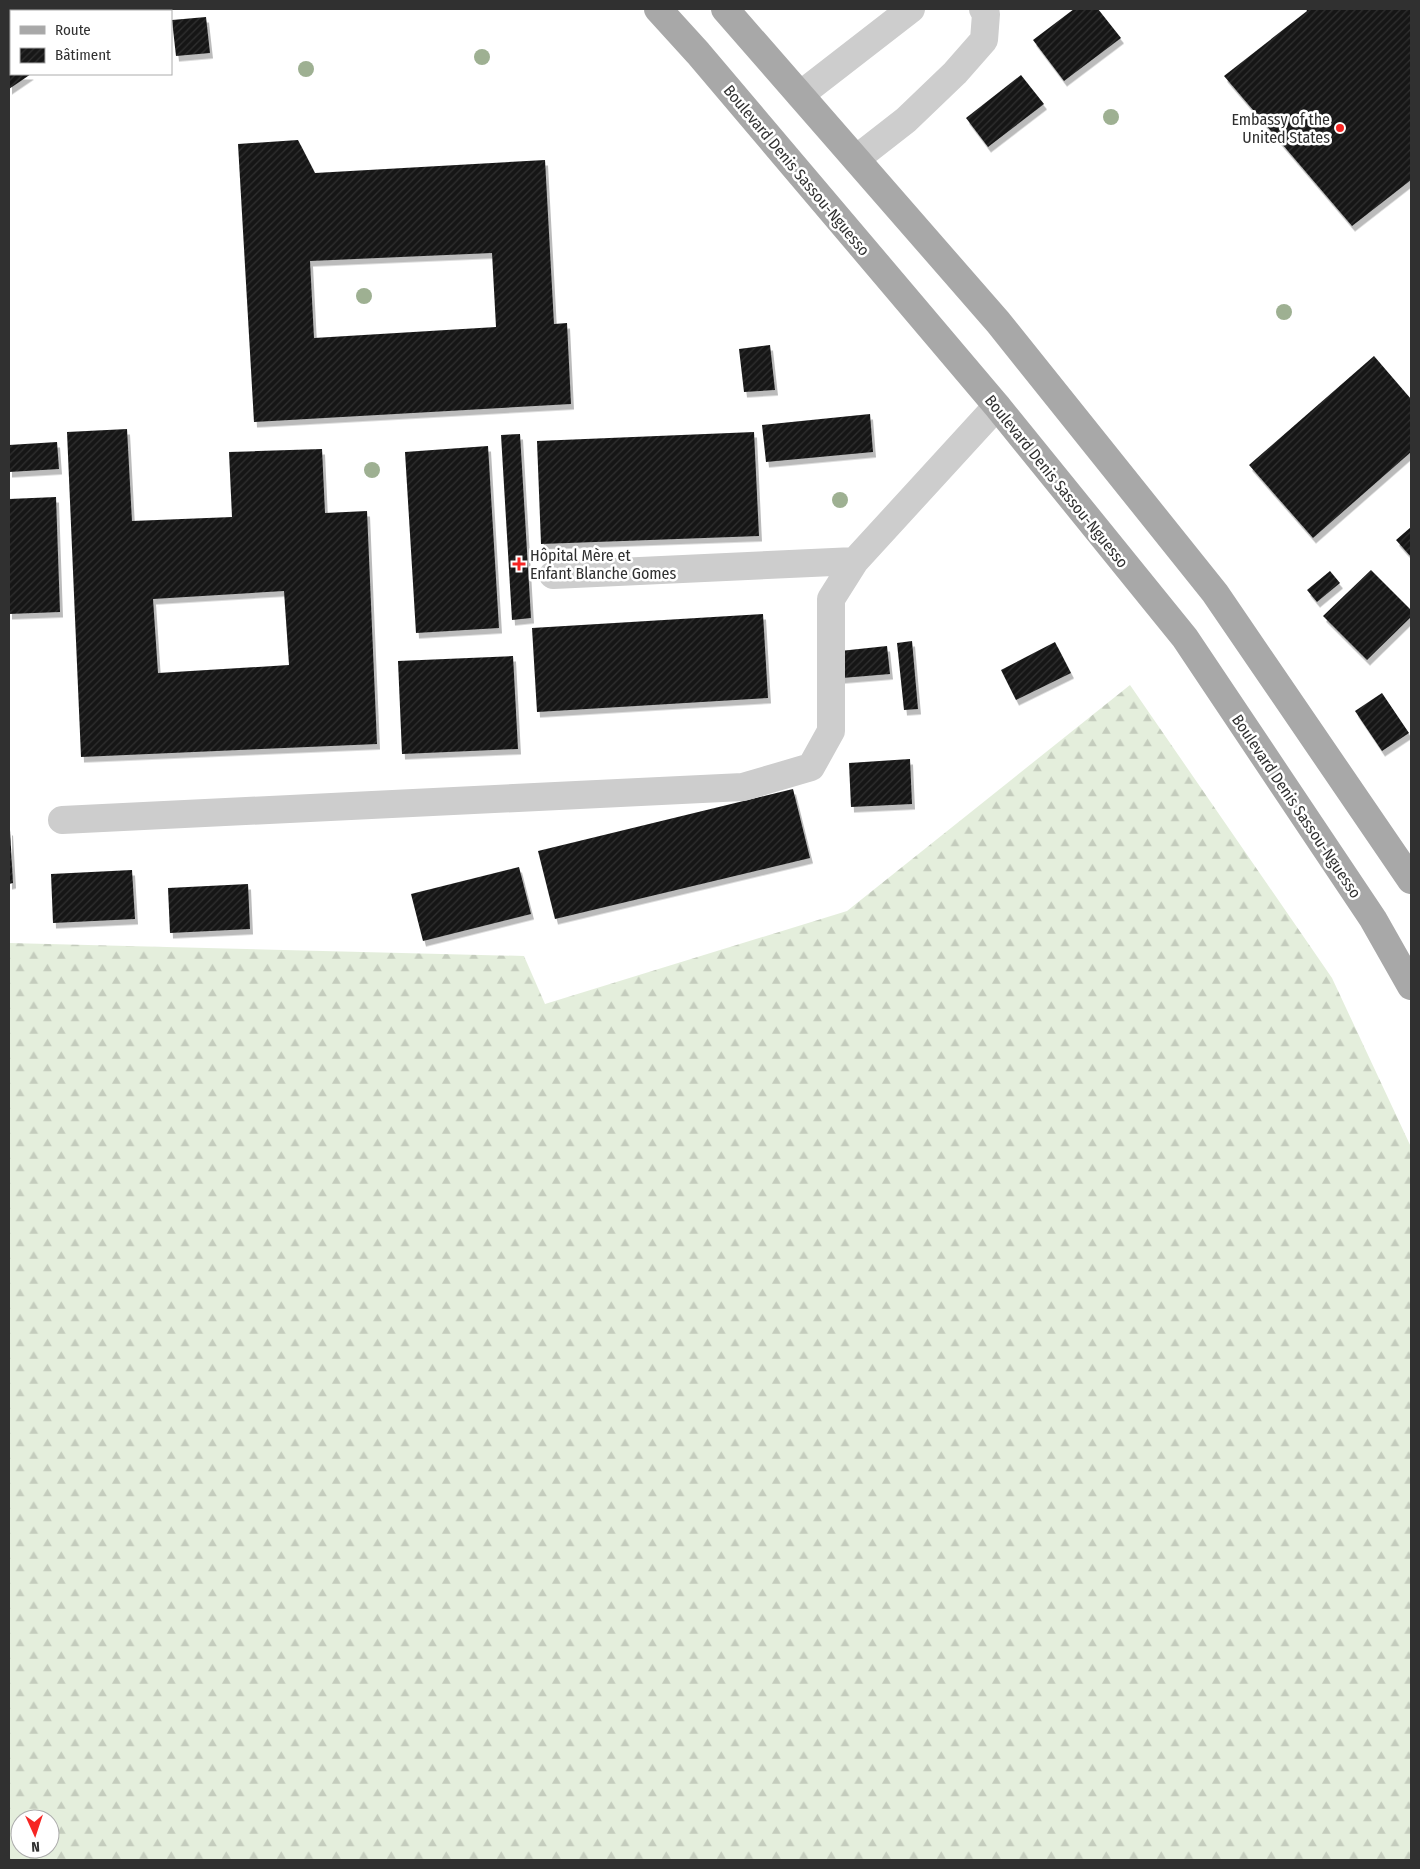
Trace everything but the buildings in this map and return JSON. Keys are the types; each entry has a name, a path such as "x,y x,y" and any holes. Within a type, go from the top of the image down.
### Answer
{"main road":[{"name":"Boulevard Denis Sassou-Nguesso","path":"658,9 698,53 996,406 1185,638 1373,919 1411,986"},
{"path":"725,9 998,322 1215,593 1411,880"}],"lane":[{"path":"800,95 911,9"},
{"path":"856,159 906,120 955,73 984,40 986,14 983,9"},
{"path":"62,820 743,787 811,767 831,730 831,599 855,561 996,406"},
{"path":"552,575 855,561"}],"green space":[{"path":"1130,685 1332,978 1411,1147 1411,1860 9,1860 9,943 524,956 545,1004 847,911"}],"place":[{"name":"Embassy of the United States","path":"1340,128"},
{"name":"Hôpital Mère et Enfant Blanche Gomes","path":"519,564"}]}
